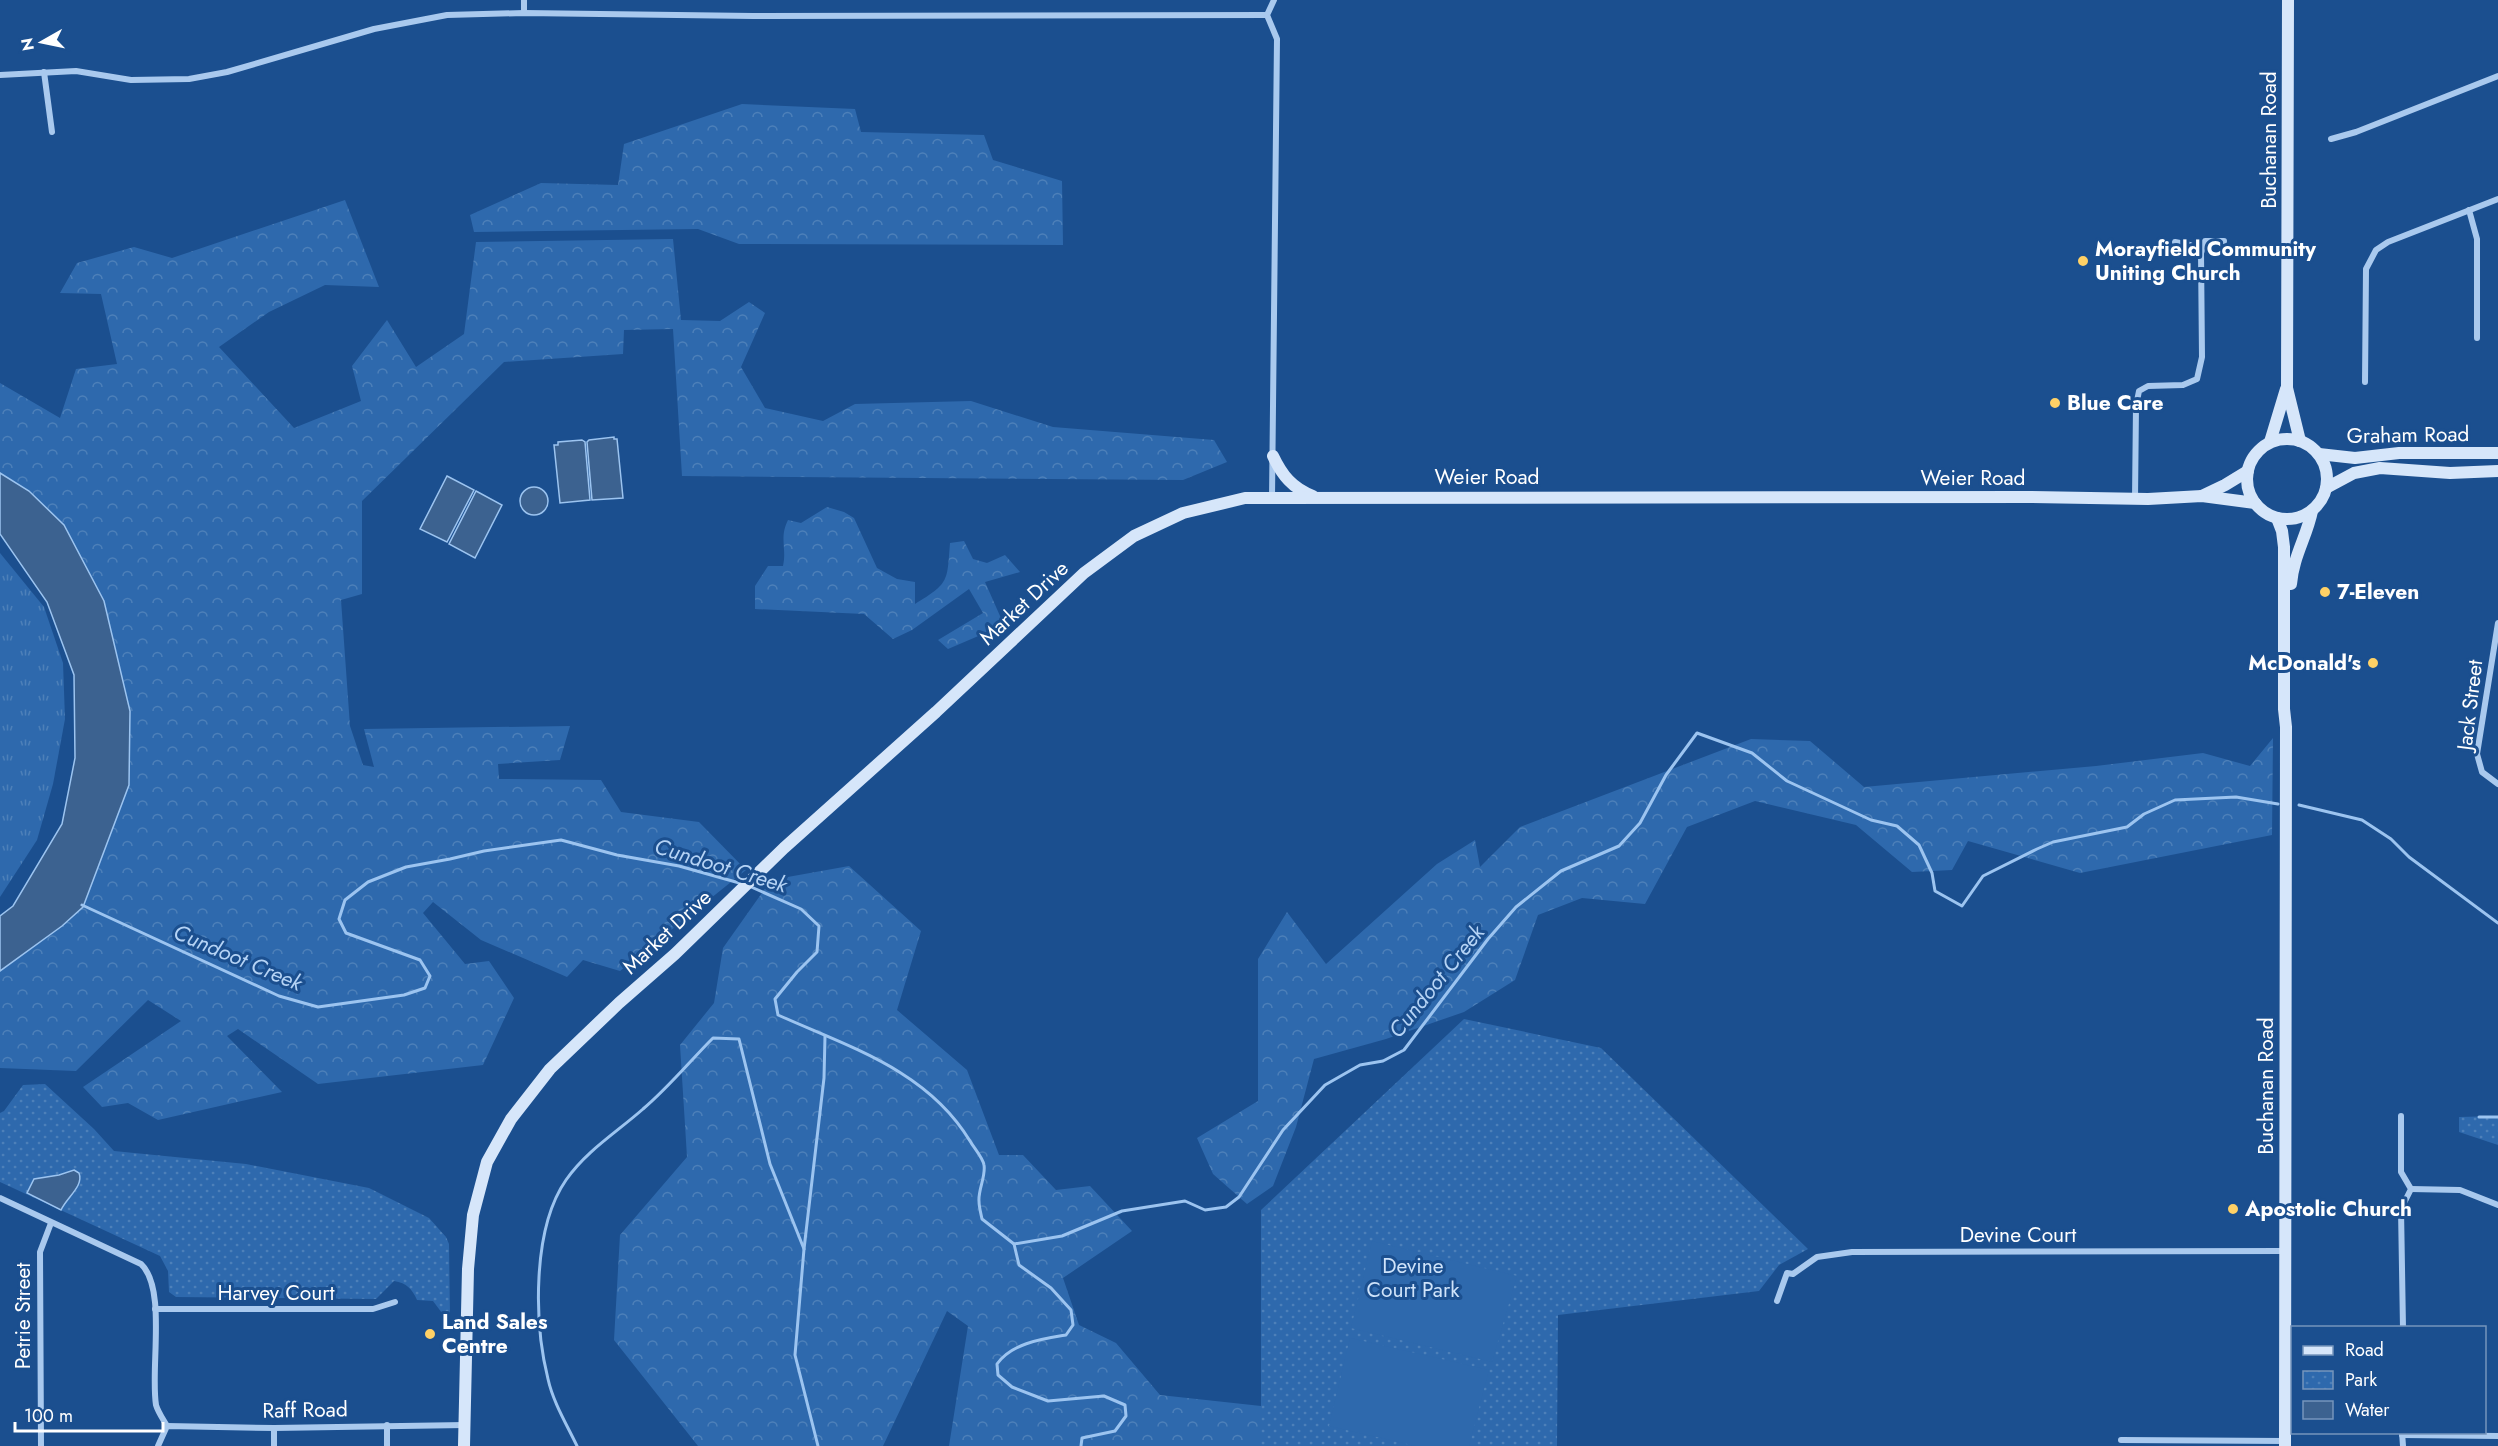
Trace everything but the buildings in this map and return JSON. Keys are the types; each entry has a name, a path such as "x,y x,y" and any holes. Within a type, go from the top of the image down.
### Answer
{"street":[{"path":"524,0 524,13"},
{"path":"1272,498 1277,39 1267,15 1274,0"},
{"name":"Buchanan Road","path":"2288,0 2287,388 2292,417 2300,441"},
{"path":"0,75 76,71 140,81 189,79 226,72 374,29 447,15 524,13 753,16 1267,15"},
{"path":"44,72 52,132"},
{"path":"2331,139 2356,132 2498,76"},
{"path":"2365,382 2366,274 2372,256 2388,242 2498,199"},
{"path":"2469,210 2477,239 2477,338"},
{"path":"2136,499 2136,406 2139,391 2148,386 2182,385 2197,379 2202,357 2201,253 2205,241 2224,241"},
{"path":"2175,242 2190,245 2201,253"},
{"name":"Buchanan Road","path":"2270,442 2287,388"},
{"path":"2280,439 2300,441 2319,454 2324,464 2326,488 2321,500 2312,511 2301,517 2277,518 2265,512 2255,503 2249,493 2248,471 2252,459 2270,442 2280,439"},
{"name":"Graham Road","path":"2319,454 2355,458 2408,453 2498,453"},
{"path":"1273,456 1289,482 1314,497"},
{"name":"Graham Road","path":"2326,488 2354,473 2380,468 2436,472 2498,471"},
{"name":"Weier Road","path":"2202,496 2248,471"},
{"name":"Weier Road","path":"1272,498 2031,496 2136,499 2202,496 2255,503"},
{"name":"Market Drive","path":"464,1446 468,1269 473,1215 487,1162 511,1119 550,1069 619,1003 675,954 784,848 936,712 1084,573 1134,536 1183,513 1245,498 1272,498"},
{"name":"Buchanan Road","path":"2286,727 2290,708 2292,574 2298,551 2309,529 2312,511"},
{"name":"Buchanan Road","path":"2277,518 2283,536 2286,727 2285,1443"},
{"name":"Jack Street","path":"2498,623 2477,754 2482,772 2498,784"},
{"path":"2401,1116 2401,1172 2411,1189"},
{"path":"2411,1189 2460,1190 2498,1205"},
{"path":"2403,1326 2401,1209 2411,1189"},
{"path":"0,1198 141,1264 150,1272 155,1309 156,1407 167,1426 158,1446"},
{"name":"Petrie Street","path":"41,1446 40,1252 51,1223"},
{"name":"Devine Court","path":"1777,1301 1787,1273 1793,1275 1816,1257 1852,1252 2284,1251"},
{"name":"Harvey Court","path":"155,1309 374,1309 395,1302"},
{"path":"387,1425 387,1446"},
{"name":"Raff Road","path":"167,1426 274,1428 466,1425"},
{"path":"274,1428 274,1446"},
{"path":"2403,1446 2403,1434 2498,1436"},
{"path":"2121,1440 2161,1443 2285,1443"}],"green space":[{"path":"742,104 855,109 861,132 984,135 993,160 1062,181 1063,245 739,244 698,229 474,232 470,215 541,183 618,185 624,144"},
{"path":"345,200 379,287 325,285 269,312 219,347 294,428 361,401 352,366 387,320 416,367 464,334 476,242 673,239 681,320 720,321 749,302 765,313 741,367 765,408 823,421 855,404 971,401 1053,427 1214,440 1227,462 1183,480 682,476 673,329 624,330 623,354 504,362 362,501 362,594 341,600 350,726 363,765 374,767 364,729 570,726 560,760 498,764 499,779 601,780 621,812 699,822 746,870 620,971 583,960 567,977 481,940 433,902 423,913 465,964 489,961 514,998 483,1065 318,1084 238,1029 227,1036 282,1092 158,1120 128,1103 102,1107 83,1087 181,1021 148,1000 76,1071 0,1068 0,971 62,926 129,785 29,491 0,473 0,383 60,418 76,369 117,364 101,294 60,293 77,263 134,247 172,258"},
{"path":"827,507 854,518 877,568 897,579 915,582 915,604 935,591 944,580 947,573 950,543 964,541 973,559 987,563 1005,555 1020,572 985,582 1004,625 948,649 938,640 983,613 969,589 912,630 893,639 864,614 755,609 755,586 768,566 783,566 784,532 788,520 801,523"},
{"path":"0,553 44,607 63,663 65,719 53,784 37,840 0,897"},
{"path":"2273,738 2272,835 2080,873 1968,841 1952,870 1912,872 1856,825 1755,801 1687,827 1645,904 1582,898 1538,915 1515,980 1464,1012 1386,1039 1314,1059 1296,1127 1273,1186 1247,1204 1213,1174 1197,1138 1258,1101 1258,959 1287,912 1326,964 1437,864 1475,840 1480,867 1520,827 1751,739 1810,741 1864,787 2096,766 2203,753 2250,766"},
{"path":"849,866 921,931 897,1010 967,1070 999,1155 1023,1155 1056,1190 1090,1186 1132,1231 1063,1278 1079,1325 1116,1343 1160,1395 1261,1406 1261,1446 949,1446 968,1326 947,1311 883,1446 698,1446 614,1340 620,1235 687,1157 680,1045 714,1003 723,948 771,880"},
{"name":"Devine Court Park","path":"1464,1019 1601,1048 1808,1249 1779,1265 1759,1291 1558,1315 1557,1446 1261,1446 1261,1210"},
{"path":"45,1084 94,1129 114,1151 246,1164 369,1188 429,1218 446,1237 449,1244 450,1316 442,1313 433,1301 417,1300 408,1287 394,1281 376,1299 176,1297 169,1292 168,1271 160,1256 0,1182 0,1113 4,1111 23,1085"},
{"path":"2498,1116 2498,1145 2459,1132 2459,1117"},
{"path":"1372,1241 1517,1276 1492,1362 1351,1328"},
{"path":"1350,1338 1489,1370 1469,1446 1416,1446 1329,1426"}],"water":[{"path":"614,437 617,439 623,498 592,500 587,442"},
{"path":"582,440 585,442 590,500 560,503 554,445 558,445 558,442"},
{"path":"0,473 29,491 64,525 104,601 130,711 129,785 83,907 62,926 0,971 0,916 13,906 62,824 75,758 74,675 47,602 0,534"},
{"path":"447,476 474,490 447,542 420,529"},
{"path":"534,487 544,491 548,501 544,511 534,515 524,511 520,501 524,491"},
{"path":"476,491 502,505 475,558 449,544"},
{"path":"74,1170 79,1173 79,1182 61,1210 27,1193 34,1179"}],"waterway":[{"name":"Cundoot Creek","path":"749,886 801,909 819,926 817,952 775,999 778,1015 884,1063 909,1078 932,1096 952,1117 983,1162 984,1174 979,1197 982,1219 1014,1244 1062,1236 1122,1211 1185,1201 1205,1210 1226,1207 1239,1197 1283,1130 1325,1085 1360,1065 1383,1061 1404,1050 1488,939 1516,907 1561,871 1619,846 1640,823 1666,775 1697,733 1752,753 1787,781 1871,820 1897,826 1919,845 1932,873 1935,891 1962,906 1983,876 2037,849 2053,842 2127,827 2144,814 2175,800 2236,797 2278,804"},
{"name":"Cundoot Creek","path":"2299,805 2362,820 2391,839 2409,857 2498,923"},
{"name":"Cundoot Creek","path":"82,905 279,996 318,1007 404,995 425,988 430,976 420,960 346,933 339,919 345,900 368,882 406,867 484,851 561,840 617,855 679,866 743,884"},
{"path":"818,1446 795,1355 804,1249 824,1078 825,1036"},
{"path":"577,1446 553,1396 543,1356 539,1277 547,1224 555,1200 574,1170 592,1151 652,1101 713,1038 739,1039 770,1164 804,1249"},
{"path":"2479,1117 2498,1117"},
{"path":"1014,1244 1019,1265 1051,1288 1071,1310 1073,1325 1066,1335 1028,1343 1011,1351 997,1364 998,1375 1012,1387 1048,1401 1104,1396 1125,1405 1126,1416 1115,1431 1082,1438 1081,1446"}],"place":[{"name":"Morayfield Community Uniting Church","path":"2083,261"},
{"name":"Blue Care","path":"2055,403"},
{"name":"7-Eleven","path":"2325,592"},
{"name":"McDonald's","path":"2373,663"},
{"name":"Apostolic Church","path":"2233,1209"},
{"name":"Land Sales Centre","path":"430,1334"}]}
